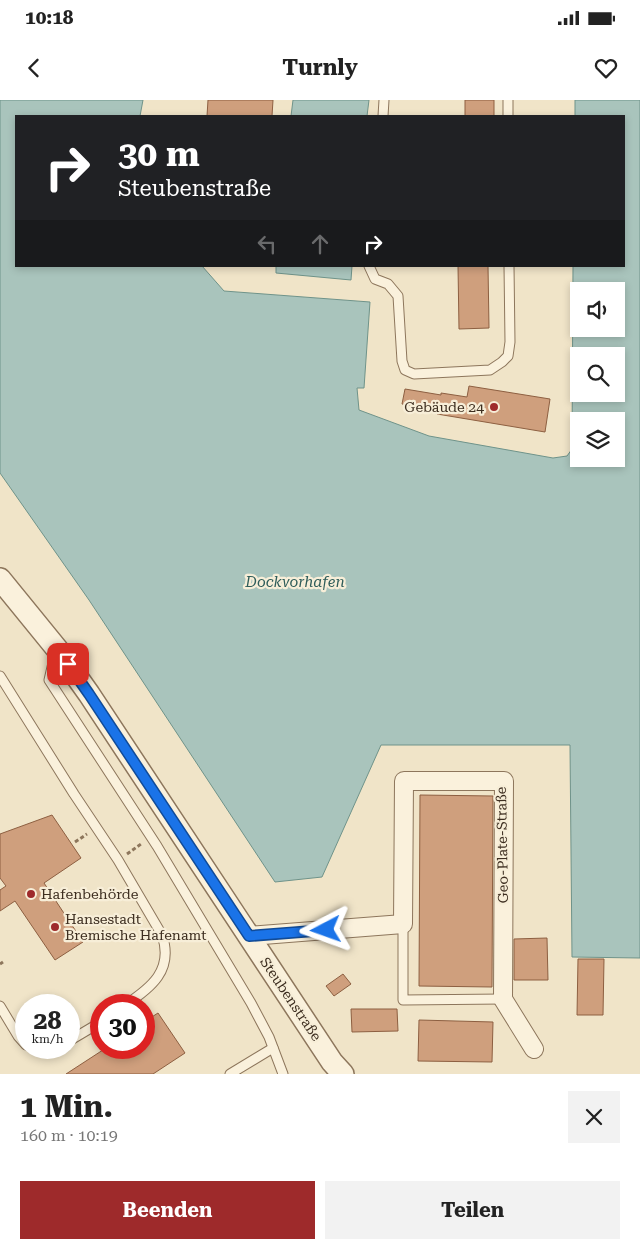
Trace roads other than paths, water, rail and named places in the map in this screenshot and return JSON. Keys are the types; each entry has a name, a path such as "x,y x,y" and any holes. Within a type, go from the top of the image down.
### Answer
{"street":[{"name":"Steubenstraße","path":"0,580 57,648 89,694 332,1062 343,1074"},
{"name":"Geo-Plate-Straße","path":"403,924 404,781 504,781 504,999"},
{"path":"249,936 403,924"},
{"path":"504,999 534,1049"}],"lane":[{"path":"383,115 384,100"},
{"path":"508,100 508,115"},
{"path":"369,267 375,279 388,284 398,296 402,361 405,370 414,374 490,370 508,356 510,342 509,267"},
{"path":"57,648 52,661 49,680 158,846 251,1003 273,1048 283,1074"},
{"path":"0,676 118,860 162,935 165,945 165,957 156,980 142,994"},
{"name":"Geo-Plate-Straße","path":"403,924 403,1000 504,999"},
{"path":"0,1006 15,1031"},
{"path":"230,1074 273,1048"}],"water":[{"name":"Dockvorhafen","path":"0,100 143,100 140,115 15,115 15,267 203,267 224,291 370,302 364,388 357,388 359,410 429,436 553,458 567,456 570,452 570,467 625,467 625,412 572,412 572,402 625,402 625,347 573,347 573,337 625,337 625,282 573,282 573,267 625,267 625,115 575,115 575,100 640,100 640,958 572,957 570,745 381,745 322,877 275,882 89,600 0,473"},
{"path":"293,100 369,100 367,115 291,115"},
{"path":"276,267 352,267 351,280 276,273"}],"place":[{"name":"Gebäude 24","path":"494,407"},
{"name":"Hafenbehörde","path":"31,894"},
{"name":"Hansestadt Bremische Hafenamt","path":"55,927"}]}
